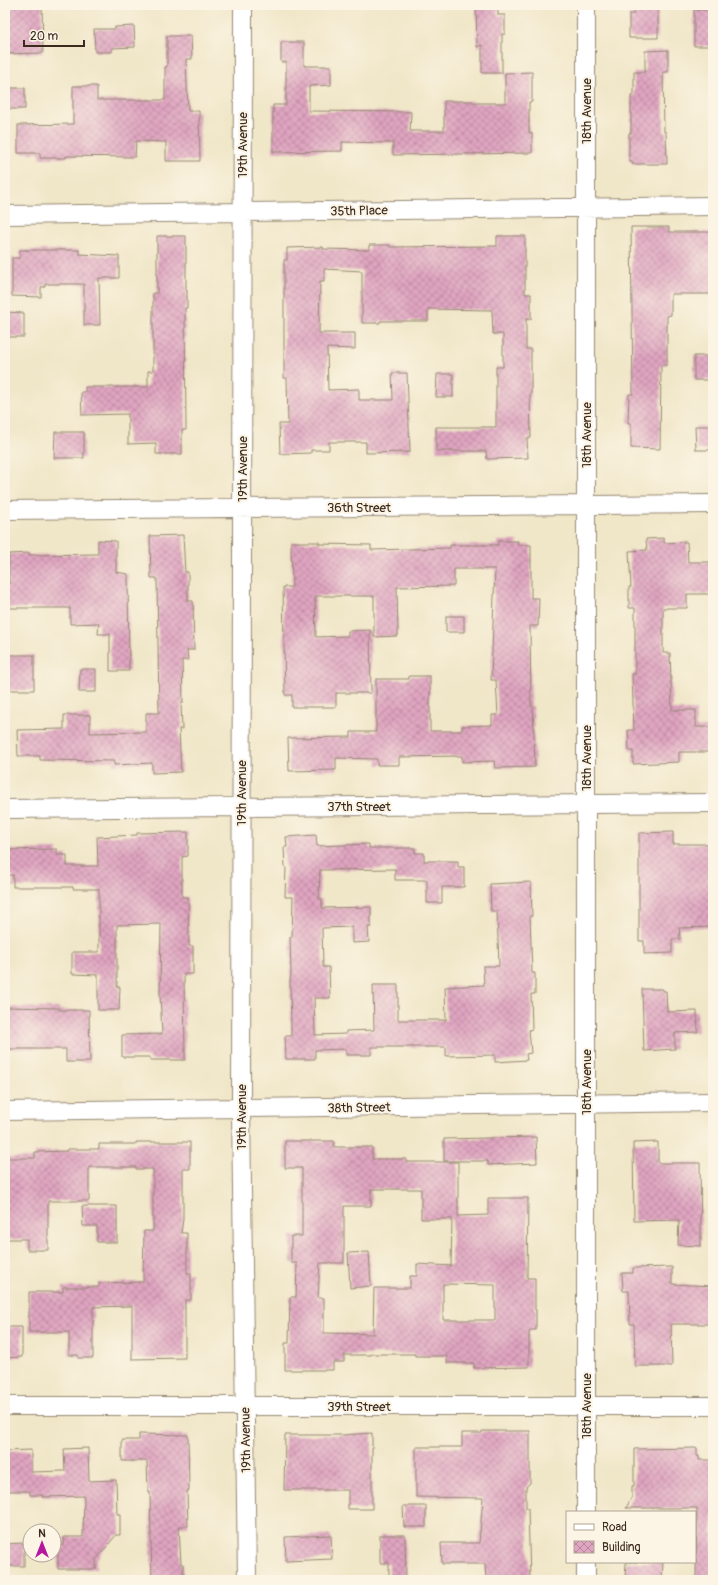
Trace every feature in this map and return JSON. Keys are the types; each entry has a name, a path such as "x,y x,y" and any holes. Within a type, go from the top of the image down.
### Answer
{"street":[{"name":"19th Avenue","path":"243,5 241,1108 246,1580"},
{"name":"18th Avenue","path":"586,5 586,1511"},
{"name":"35th Place","path":"5,215 713,206"},
{"name":"36th Street","path":"5,510 713,504"},
{"name":"37th Street","path":"5,809 713,803"},
{"name":"38th Street","path":"5,1111 713,1102"},
{"name":"39th Street","path":"5,1406 713,1406"},
{"path":"586,1563 586,1580"}],"building":[{"path":"5,5 42,5 43,53 5,54"},
{"path":"476,5 498,5 498,15 505,15 505,34 502,34 502,73 482,73 482,45 477,47"},
{"path":"634,5 658,5 658,38 629,38 629,14 634,14"},
{"path":"694,10 713,10 713,46 694,46"},
{"path":"134,26 135,47 112,48 112,52 95,52 94,29 115,29 115,27"},
{"path":"167,36 191,36 192,59 186,59 188,111 199,111 200,161 166,161 166,142 136,141 135,157 66,156 66,158 40,158 40,153 18,153 18,125 73,124 73,86 97,86 97,100 165,100"},
{"path":"281,42 304,42 304,66 331,66 331,85 309,86 309,111 411,112 410,131 444,131 444,101 505,103 505,73 532,72 532,102 529,102 529,133 532,133 532,153 393,155 393,143 342,142 342,151 273,152 273,105 286,105 286,62 281,62"},
{"path":"668,50 668,72 663,72 664,132 666,132 667,164 632,164 632,161 629,161 629,133 631,133 631,96 634,95 634,72 645,72 645,51"},
{"path":"5,88 25,88 25,109 5,109"},
{"path":"631,227 669,227 669,232 713,232 713,294 671,294 671,315 667,316 667,365 661,365 660,449 631,448 631,423 628,423 629,394 633,394"},
{"path":"157,236 186,236 186,430 182,430 182,454 156,454 156,443 128,444 128,414 82,415 81,392 85,392 85,387 148,387 148,371 153,371 153,293 157,293"},
{"path":"497,236 525,236 525,294 531,294 531,319 526,319 526,349 531,349 531,438 527,438 528,458 487,459 486,451 436,451 436,427 496,427 496,367 503,367 503,334 493,334 492,310 428,309 428,321 380,321 380,323 362,323 362,271 324,269 324,281 320,281 319,333 355,333 355,349 327,348 328,390 359,389 359,400 393,400 392,373 407,373 410,452 366,453 366,442 329,442 329,450 311,450 311,453 280,454 279,424 288,424 287,378 284,378 284,260 287,260 287,248 323,247 323,249 369,250 369,245 390,245 390,247 497,246"},
{"path":"20,250 79,250 79,254 119,256 119,278 99,278 100,325 84,325 84,284 45,284 45,287 41,287 41,297 12,296 12,258 20,258"},
{"path":"5,312 24,313 24,337 5,337"},
{"path":"694,356 713,356 713,380 694,380"},
{"path":"437,374 453,374 453,397 436,397"},
{"path":"695,426 713,426 713,450 696,450"},
{"path":"55,432 84,432 84,458 54,458"},
{"path":"183,535 185,572 188,572 188,601 193,601 194,650 187,650 188,660 182,660 182,729 179,729 181,772 152,773 152,763 114,765 114,761 40,760 40,756 18,756 17,730 64,729 64,715 90,715 90,733 146,732 146,713 159,713 157,578 151,578 150,536"},
{"path":"664,538 664,543 687,542 688,562 713,562 713,594 687,594 687,608 663,608 663,653 670,653 672,710 696,710 696,727 713,727 713,752 679,752 679,762 633,764 633,751 629,751 628,730 634,730 632,674 635,674 635,608 629,608 629,587 631,587 629,551 647,550 646,539"},
{"path":"98,540 116,541 116,572 128,574 129,671 110,671 110,634 98,634 99,623 70,624 70,608 5,608 5,584 9,584 9,554 98,554"},
{"path":"498,541 518,541 517,545 531,545 531,598 539,598 538,626 530,626 531,706 533,706 535,767 495,768 494,761 462,762 462,756 399,757 399,765 377,765 377,759 336,758 336,770 289,771 288,738 351,737 351,732 376,732 376,679 409,679 409,676 430,676 430,731 462,731 462,726 492,725 492,715 498,715 496,680 491,680 495,569 454,569 454,586 397,587 398,636 374,637 374,596 315,596 316,637 348,636 348,631 370,630 371,693 336,693 336,707 292,707 292,695 285,695 283,587 292,587 291,542 371,545 371,550 450,548 450,545 498,545"},
{"path":"446,616 464,616 464,632 446,632"},
{"path":"8,655 34,655 34,690 8,690"},
{"path":"80,669 96,669 96,692 79,692"},
{"path":"188,832 188,856 182,857 182,897 188,897 189,946 193,946 193,974 184,974 185,1060 150,1060 150,1057 122,1057 122,1035 162,1034 160,994 161,924 117,925 117,987 120,987 119,1010 98,1010 98,975 72,974 72,952 99,952 99,889 73,889 73,887 13,887 13,875 5,875 5,850 57,849 57,855 67,855 67,866 98,866 97,837 137,835 137,833"},
{"path":"673,832 673,844 713,844 713,927 679,928 680,939 672,939 672,953 644,954 644,941 639,941 639,833"},
{"path":"316,835 317,846 369,844 369,848 415,848 415,853 424,853 424,861 458,861 458,867 464,867 464,887 442,887 442,903 427,903 427,880 395,880 395,869 320,870 319,899 322,899 322,908 371,907 371,927 368,927 369,942 352,943 352,927 322,928 323,967 329,967 330,998 314,998 315,1035 346,1034 346,1031 374,1030 373,985 398,985 398,1020 446,1020 445,987 484,985 483,966 499,966 497,911 491,911 490,884 531,882 532,916 530,916 532,973 535,973 535,994 531,994 532,1029 529,1030 531,1053 526,1054 527,1060 495,1062 495,1055 446,1056 446,1047 371,1047 371,1055 346,1055 346,1049 315,1050 315,1059 286,1059 285,1036 291,1036 290,937 292,937 293,897 285,897 286,867 284,847 287,847 286,837"},
{"path":"642,989 663,989 663,991 666,991 667,1012 697,1011 698,1032 675,1033 675,1049 644,1051"},
{"path":"5,1007 89,1010 90,1062 66,1062 66,1049 5,1049"},
{"path":"536,1137 537,1163 488,1165 488,1161 444,1161 444,1139"},
{"path":"285,1141 334,1141 334,1147 372,1147 372,1159 406,1159 406,1162 458,1162 458,1216 488,1215 488,1198 528,1198 527,1278 535,1278 536,1310 536,1330 530,1330 529,1334 529,1367 474,1368 474,1363 447,1363 447,1356 371,1354 344,1355 344,1362 333,1362 333,1370 285,1370 285,1343 289,1343 290,1297 296,1297 297,1263 291,1263 291,1236 302,1236 302,1168 285,1168","holes":["371,1189 421,1189 421,1219 452,1219 451,1266 417,1264 417,1276 410,1276 410,1288 374,1288 373,1334 324,1333 324,1298 318,1298 320,1263 344,1263 344,1206 371,1206","443,1284 495,1285 495,1320 443,1320"]},
{"path":"136,1142 190,1142 190,1169 183,1169 183,1219 181,1233 187,1233 187,1273 191,1273 191,1300 185,1300 185,1358 132,1359 132,1306 93,1307 93,1358 78,1358 78,1355 69,1355 69,1332 29,1332 29,1292 63,1292 63,1287 99,1287 99,1283 143,1282 144,1231 153,1231 153,1169 136,1169 136,1167 89,1167 89,1201 48,1201 48,1250 27,1250 27,1239 5,1239 5,1158 35,1158 35,1152 67,1151 67,1149 99,1149 99,1144 136,1144"},
{"path":"658,1142 658,1163 700,1163 701,1246 678,1245 679,1220 634,1221 633,1143"},
{"path":"82,1206 117,1206 117,1242 97,1242 97,1226 83,1226"},
{"path":"369,1252 371,1286 350,1288 348,1253"},
{"path":"672,1267 672,1284 713,1286 713,1324 671,1324 672,1366 635,1366 634,1324 630,1324 629,1291 623,1291 622,1273 633,1273 633,1268"},
{"path":"5,1327 22,1327 22,1357 5,1358"},
{"path":"482,1431 530,1431 530,1483 526,1487 526,1508 528,1508 530,1580 486,1580 485,1564 442,1564 441,1543 479,1543 483,1498 416,1497 416,1447 462,1447 462,1433 482,1433"},
{"path":"372,1433 372,1509 348,1509 348,1490 284,1490 285,1435 343,1435"},
{"path":"139,1434 188,1435 188,1526 179,1526 183,1580 152,1580 150,1492 148,1492 147,1461 122,1461 122,1440 139,1440"},
{"path":"88,1448 89,1481 116,1480 117,1514 120,1514 120,1535 116,1535 96,1560 96,1569 58,1569 58,1563 62,1563 62,1545 64,1545 64,1537 83,1537 84,1496 42,1497 42,1495 30,1495 30,1491 5,1491 5,1451 31,1450 31,1472 65,1471 64,1449"},
{"path":"697,1448 697,1456 699,1456 699,1460 713,1460 713,1580 696,1580 697,1508 626,1508 632,1497 632,1486 634,1486 634,1449"},
{"path":"403,1506 426,1506 426,1527 404,1527"},
{"path":"331,1535 332,1559 286,1561 285,1537"},
{"path":"380,1535 405,1535 406,1580 389,1580 389,1563 380,1563"},
{"path":"22,1543 22,1563 24,1563 24,1566 5,1566 5,1544"},
{"path":"626,1563 663,1563 662,1580 627,1580 627,1578 625,1578"}]}
